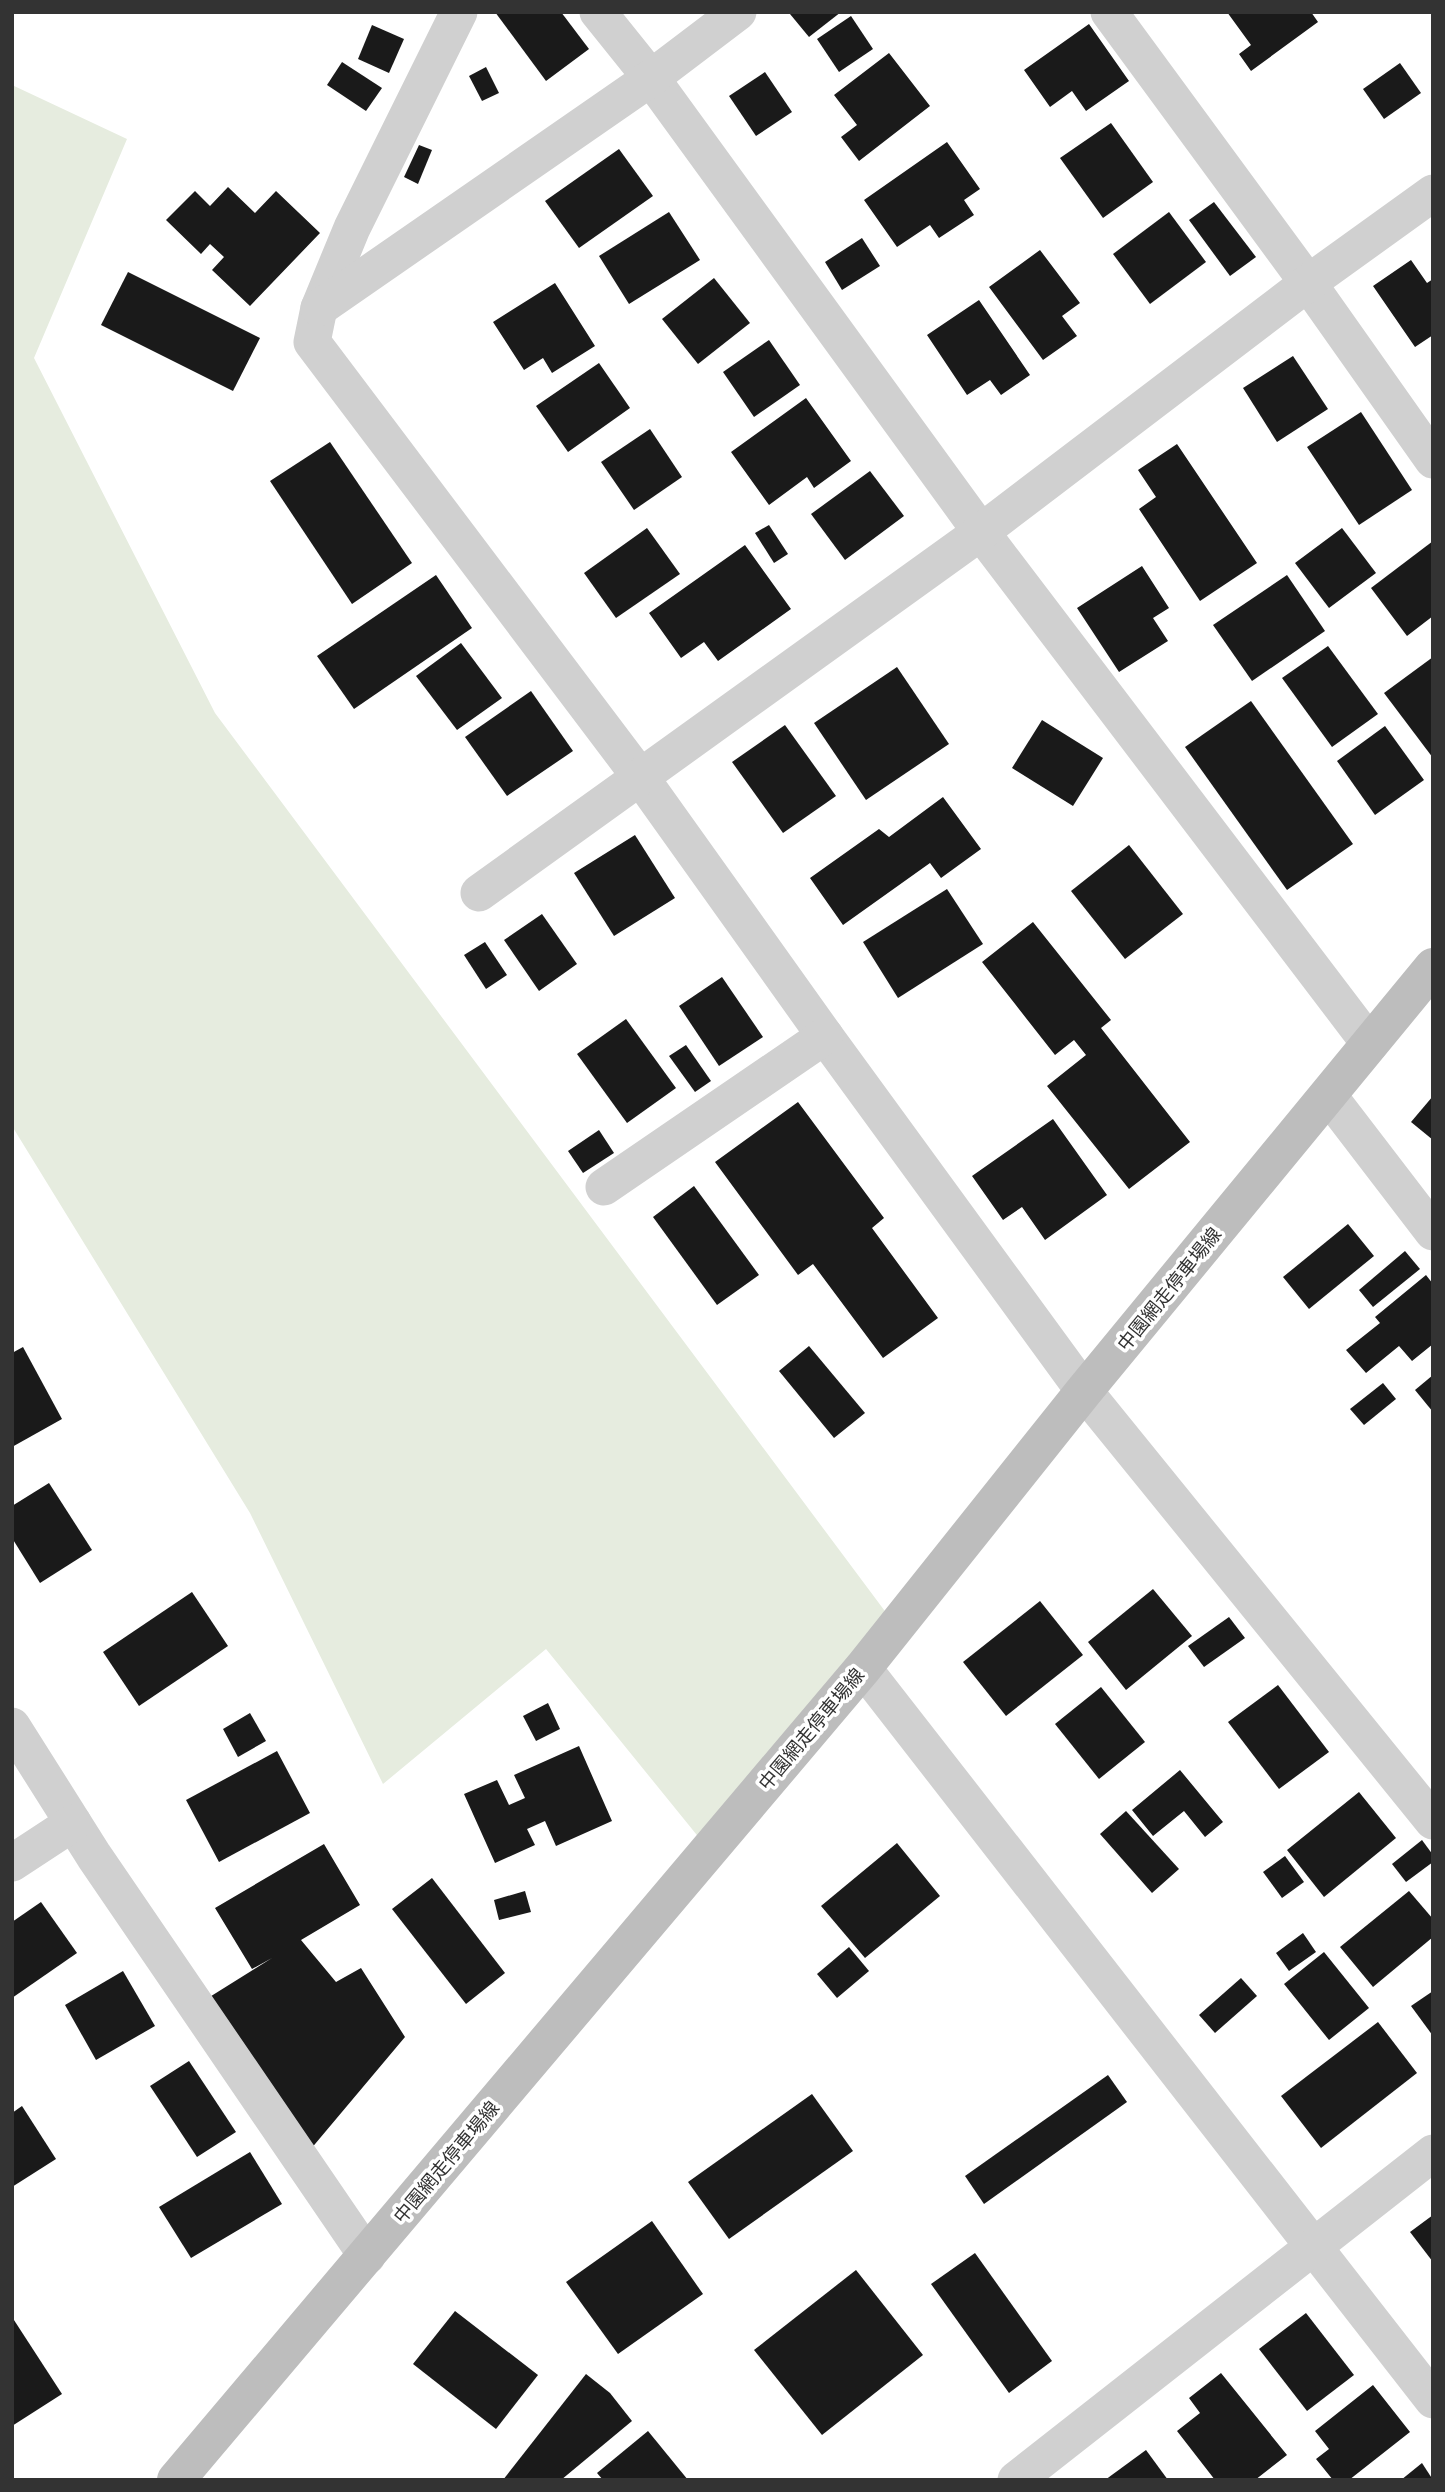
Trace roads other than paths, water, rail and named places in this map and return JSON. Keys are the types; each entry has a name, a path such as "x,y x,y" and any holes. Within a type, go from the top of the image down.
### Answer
{"main road":[{"name":"中園網走停車場線","path":"177,2480 863,1668 1084,1391 1433,967"}],"street":[{"path":"459,12 352,228 319,308 312,342 641,778 1084,1391 1433,1821"},
{"path":"598,12 651,78 981,532 1370,1044"},
{"path":"319,308 651,78 738,12"},
{"path":"1109,12 1308,282 1433,460"},
{"path":"479,893 981,532 1308,282 1433,192"},
{"path":"604,1187 825,1036"},
{"path":"1328,1095 1433,1232"},
{"path":"863,1668 1433,2400"},
{"path":"12,1726 74,1823 367,2256"},
{"path":"12,1863 74,1823"},
{"path":"1016,2480 1433,2153"}]}
